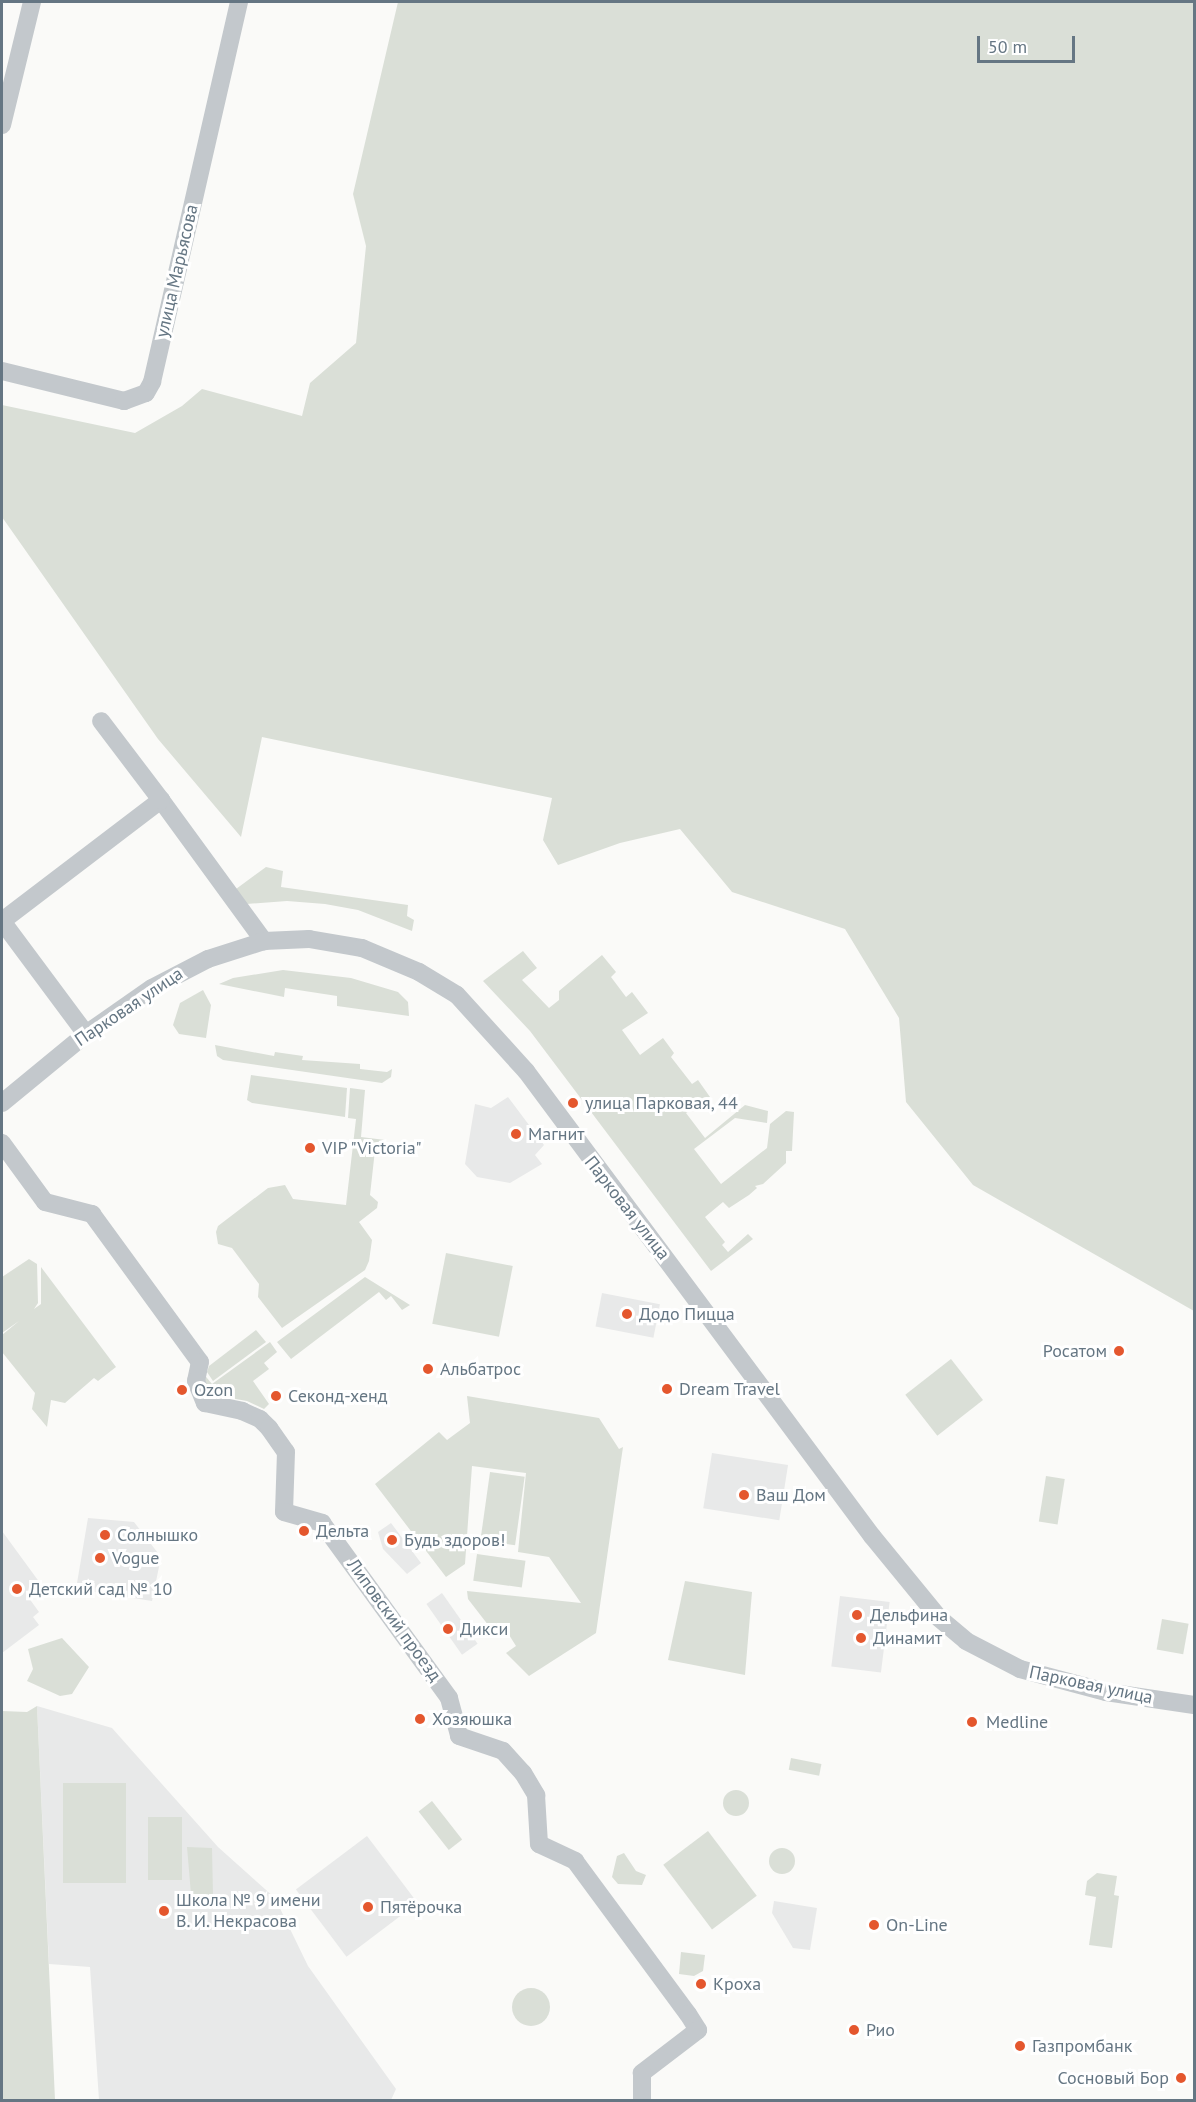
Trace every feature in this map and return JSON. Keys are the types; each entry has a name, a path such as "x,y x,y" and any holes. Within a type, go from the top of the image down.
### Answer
{"street":[{"path":"2,125 32,2"},
{"name":"улица Марьясова","path":"2,371 124,401 146,393 152,382 239,2"},
{"path":"101,721 264,941"},
{"path":"86,1034 2,921 161,800"},
{"name":"Парковая улица","path":"2,1103 86,1034 182,971 264,941 309,939 362,948 419,972 457,995 496,1034 911,1586 966,1641 1020,1669 1049,1678 1194,1705"},
{"name":"Липовский проезд","path":"2,1143 45,1202 92,1214 200,1362 196,1381 205,1403 242,1411 260,1419 269,1428 286,1452 284,1512 322,1523 449,1698 459,1736 503,1751 523,1773 536,1795 539,1844 575,1861 688,2014 698,2030 642,2073 642,2100"}],"shaded area":[{"path":"398,2 1194,2 1194,1311 973,1185 906,1102 899,1018 845,929 732,892 680,829 620,843 558,865 543,840 552,798 262,737 241,837 158,739 2,517 2,405 135,433 182,406 202,389 302,416 310,383 356,343 366,246 353,194"},
{"path":"266,867 283,871 281,887 408,905 407,916 414,920 412,931 358,910 325,904 287,901 246,904 236,889"},
{"path":"523,951 537,968 522,980 549,1008 559,1000 559,991 602,955 616,972 611,977 626,997 632,992 648,1013 622,1030 640,1055 663,1038 674,1053 671,1057 692,1084 698,1080 710,1097 686,1113 705,1138 745,1105 768,1111 767,1123 735,1118 694,1149 721,1184 767,1148 770,1124 786,1111 794,1112 792,1151 786,1151 786,1163 763,1184 755,1186 757,1188 749,1195 729,1208 723,1202 705,1217 725,1242 722,1245 728,1252 748,1234 753,1239 711,1271 530,1031 483,981"},
{"path":"283,970 351,978 398,992 408,1002 409,1016 337,1006 337,996 285,988 284,997 219,984 233,978"},
{"path":"203,990 211,1005 206,1038 179,1034 173,1025 180,1003"},
{"path":"215,1045 274,1056 275,1052 303,1056 302,1060 360,1064 360,1069 387,1072 392,1069 391,1077 382,1083 223,1060 217,1056"},
{"path":"251,1075 347,1088 345,1117 252,1103 247,1100"},
{"path":"350,1088 365,1090 361,1137 385,1140 375,1150 370,1195 378,1202 377,1208 359,1222 372,1240 369,1261 365,1270 282,1328 258,1297 259,1284 232,1248 218,1244 216,1232 218,1226 268,1188 285,1185 293,1199 346,1205 356,1119 348,1118"},
{"path":"508,1097 544,1145 535,1155 542,1164 510,1183 477,1177 465,1164 475,1104 491,1108"},
{"path":"446,1253 513,1266 499,1337 432,1324"},
{"path":"29,1259 37,1264 38,1303 34,1309 41,1304 41,1267 116,1367 98,1381 94,1378 65,1403 51,1400 47,1427 32,1409 35,1393 2,1352 2,1335 19,1321 2,1333 2,1277"},
{"path":"365,1277 410,1305 402,1310 391,1296 386,1300 379,1292 291,1359 277,1342"},
{"path":"602,1293 660,1304 653,1338 596,1326"},
{"path":"256,1330 266,1342 213,1381 207,1372 209,1366"},
{"path":"270,1342 277,1352 264,1363 269,1369 253,1381 269,1404 264,1409 247,1401 208,1394 202,1372 212,1384"},
{"path":"951,1359 983,1400 937,1436 905,1395"},
{"path":"467,1396 599,1418 619,1449 623,1447 596,1633 529,1676 506,1653 516,1646 506,1630 501,1624 492,1630 468,1599 467,1591 581,1603 549,1557 518,1552 526,1473 472,1466 465,1564 446,1577 375,1484 439,1432 447,1440 470,1423"},
{"name":"Ваш Дом","path":"712,1453 788,1465 779,1520 703,1508"},
{"path":"490,1472 525,1477 515,1545 480,1540"},
{"path":"1046,1476 1065,1479 1058,1524 1039,1521"},
{"path":"88,1518 134,1522 161,1557 152,1601 76,1589"},
{"name":"Будь здоров!","path":"391,1523 421,1563 407,1574 383,1549 378,1532"},
{"name":"Детский сад № 10","path":"2,1531 40,1583 26,1594 39,1612 33,1617 39,1625 2,1653"},
{"path":"477,1554 526,1561 522,1588 473,1581"},
{"path":"685,1581 752,1592 745,1675 668,1660"},
{"path":"442,1593 478,1644 462,1655 426,1604"},
{"path":"840,1596 890,1602 881,1673 831,1666"},
{"path":"1162,1619 1189,1624 1183,1654 1157,1650"},
{"path":"62,1638 89,1667 72,1694 60,1696 27,1681 33,1669 28,1649"},
{"name":"Школа № 9 имени В. И. Некрасова","path":"37,1706 112,1728 218,1847 275,1898 308,1966 396,2089 391,2100 99,2100 90,1967 49,1964"},
{"path":"37,1706 55,2100 2,2100 2,1711 27,1712"},
{"path":"791,1758 821,1764 819,1776 789,1770"},
{"path":"63,1783 126,1783 126,1883 63,1883"},
{"path":"736,1790 745,1794 749,1803 745,1812 736,1816 727,1812 723,1803 727,1794"},
{"path":"432,1801 462,1840 449,1850 419,1811"},
{"path":"148,1817 182,1817 182,1880 148,1880"},
{"path":"708,1831 757,1896 712,1929 663,1865"},
{"path":"367,1836 418,1903 346,1957 296,1890"},
{"path":"187,1847 212,1848 213,1895 191,1894"},
{"path":"782,1848 791,1852 795,1861 791,1870 782,1874 773,1870 769,1861 773,1852"},
{"path":"624,1853 636,1871 646,1875 642,1885 618,1884 612,1877 617,1856"},
{"path":"1097,1873 1117,1876 1114,1895 1119,1896 1112,1948 1089,1945 1096,1897 1085,1895 1087,1881"},
{"path":"774,1901 817,1908 810,1950 793,1948 772,1913"},
{"path":"681,1952 705,1955 703,1971 694,1976 679,1974"},
{"path":"531,1988 544,1994 550,2007 544,2020 531,2026 518,2020 512,2007 518,1994"}],"place":[{"name":"улица Парковая, 44","path":"573,1103"},
{"name":"Магнит","path":"516,1134"},
{"name":"VIP \"Victoria\"","path":"310,1148"},
{"name":"Додо Пицца","path":"627,1314"},
{"name":"Росатом","path":"1119,1351"},
{"name":"Альбатрос","path":"428,1369"},
{"name":"Dream Travel","path":"667,1389"},
{"name":"Ozon","path":"182,1390"},
{"name":"Секонд-хенд","path":"276,1396"},
{"name":"Ваш Дом","path":"744,1495"},
{"name":"Дельта","path":"304,1531"},
{"name":"Солнышко","path":"105,1535"},
{"name":"Будь здоров!","path":"392,1540"},
{"name":"Vogue","path":"100,1558"},
{"name":"Детский сад № 10","path":"17,1589"},
{"name":"Дельфина","path":"857,1615"},
{"name":"Дикси","path":"448,1629"},
{"name":"Динамит","path":"861,1638"},
{"name":"Хозяюшка","path":"420,1719"},
{"name":"Medline","path":"972,1722"},
{"name":"Пятёрочка","path":"368,1907"},
{"name":"Школа № 9 имени В. И. Некрасова","path":"164,1911"},
{"name":"On-Line","path":"874,1925"},
{"name":"Кроха","path":"701,1984"},
{"name":"Рио","path":"854,2030"},
{"name":"Газпромбанк","path":"1020,2046"},
{"name":"Сосновый Бор","path":"1181,2078"}]}
